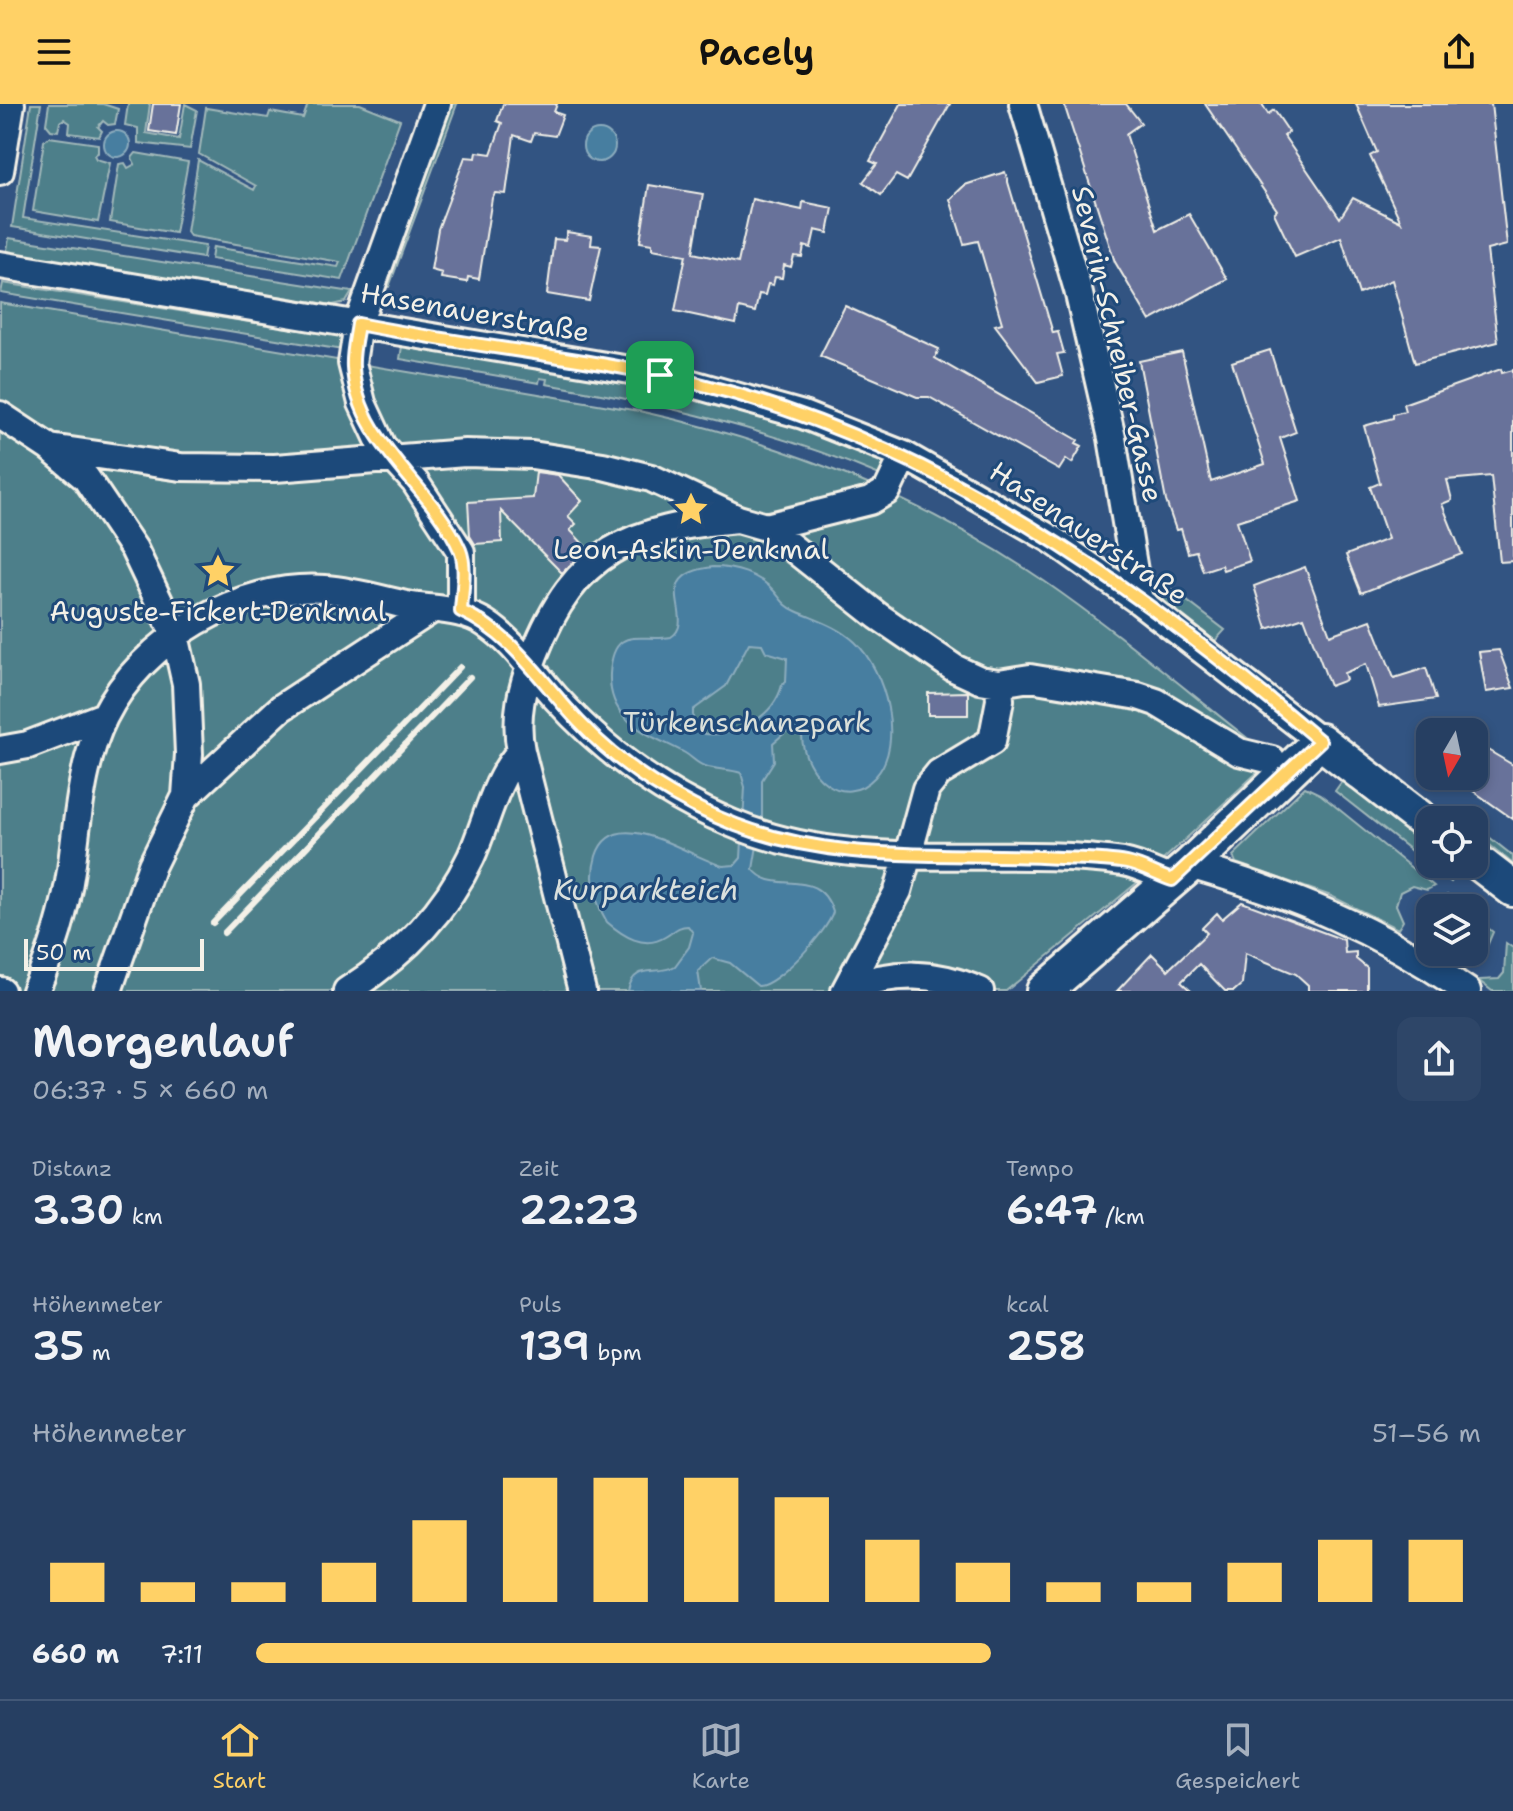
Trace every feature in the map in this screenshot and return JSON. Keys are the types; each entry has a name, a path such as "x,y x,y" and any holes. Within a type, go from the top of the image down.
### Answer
{"main road":[{"path":"1044,991 1181,872 1320,741 1416,815"},
{"path":"1488,869 1509,884"}],"street":[{"path":"0,171 11,104"},
{"path":"437,104 358,324 354,379 382,446 415,482 461,552 461,611"},
{"name":"Severin-Schreiber-Gasse","path":"1023,104 1078,290 1112,438 1139,601"},
{"name":"Hasenauerstraße","path":"0,265 704,385 803,415 904,455 1002,509 1139,601 1320,741"},
{"path":"0,415 50,448 86,478 113,513 175,635 189,718 186,796"},
{"path":"50,448 181,467 275,468 465,453 519,454 603,466 651,478 738,519 766,527 878,616 954,668 980,680 999,683 1030,678 1138,696 1156,702 1239,752 1272,760"},
{"path":"766,527 870,501 887,491 904,455"},
{"path":"582,991 516,730 530,666 565,592 589,566 614,548 661,529 738,519"},
{"path":"35,991 48,962 62,913 90,755 104,716 133,676 175,635 215,611 283,591 323,589 431,610 461,611 483,621 514,645 583,726 634,770 693,806 751,831 821,849 1123,862 1294,897 1348,920 1397,946 1467,991"},
{"path":"108,991 152,865 186,796 281,708 431,610"},
{"path":"846,990 898,891 931,780 992,741 1000,700 999,683"},
{"path":"0,750 28,745 104,716"},
{"path":"347,991 404,949 435,917 471,857 501,782 521,751"},
{"path":"846,990 883,976 913,974 941,978 980,991"}],"green space":[{"path":"31,104 41,104 23,218 205,246 203,258 12,227"},
{"path":"49,104 103,104 118,109 115,124 108,125 103,121 98,127 102,131 99,137 69,133 70,123 64,119 58,131 51,130 46,124"},
{"path":"128,104 150,104 146,133 179,139 185,104 197,110 190,149 138,143 138,128 125,125"},
{"path":"308,104 360,104 400,120 342,280 211,259 213,247 338,267 340,262 190,236 187,232 198,160 254,190 256,186 199,154 206,108 268,118 270,112 303,118"},
{"path":"449,104 457,104 389,287 383,286"},
{"path":"49,137 98,144 98,153 94,155 96,159 110,163 98,222 33,211 44,141"},
{"path":"136,153 188,162 175,233 110,222 119,164 125,163 128,168 135,164 132,158"},
{"path":"9,238 352,292 346,302 333,305 16,255 7,250"},
{"path":"3,283 351,338 349,351 1,293"},
{"name":"Türkenschanzpark","path":"0,303 639,411 798,456 900,498 949,523 1044,581 1126,641 1260,748 1261,769 1150,872 1006,991 0,991"},
{"path":"402,346 677,392 785,422 887,462 882,476 800,445 717,420 546,384 547,379 540,378 539,383 400,359"},
{"path":"1153,575 1225,630 1215,641 1157,595"},
{"path":"1343,780 1416,837 1416,855 1335,791"},
{"path":"1305,787 1320,794 1416,871 1416,878 1424,878 1434,886 1427,890 1412,886 1400,892 1396,905 1403,921 1398,929 1331,896 1236,863 1233,856"},
{"path":"1488,836 1513,856 1513,864 1488,843"},
{"path":"1506,943 1513,948 1513,991 1492,991 1478,980 1499,979 1504,973"}],"water":[{"path":"599,130 610,135 615,146 610,157 599,162 588,157 583,146 588,135"},
{"path":"117,131 126,135 130,144 126,153 117,157 108,153 104,144 108,135"},
{"name":"Kurparkteich","path":"721,567 753,576 768,585 789,607 834,628 855,642 866,654 883,688 890,727 889,746 884,763 875,777 850,791 826,784 817,774 809,763 802,736 787,731 773,743 774,761 762,780 762,817 753,869 772,881 817,889 833,912 822,931 789,968 758,986 730,963 712,958 698,971 701,991 628,991 635,976 675,966 689,947 693,933 688,926 684,926 657,941 642,942 607,922 596,898 593,882 596,856 605,840 618,833 635,833 672,844 723,866 735,865 741,858 745,787 741,773 702,765 645,733 624,716 611,691 610,674 616,648 630,639 671,637 678,629 680,620 677,588 682,579 693,572","holes":["749,643 762,644 766,652 787,658 786,682 778,696 771,707 752,723 729,732 705,734 693,725 693,710 726,686"]}],"building":[{"path":"153,104 181,104 176,135 149,131"},
{"path":"503,104 557,104 554,112 563,115 555,136 534,133 531,141 514,135 506,194 495,193 492,198 479,279 468,277 467,282 441,278 442,273 431,270 438,229 465,157 476,158 477,152 491,154 502,123 497,121"},
{"path":"901,104 950,104 907,181 896,175 881,195 863,182 877,164 870,161"},
{"path":"1064,104 1126,104 1141,123 1126,134 1157,230 1189,214 1227,279 1150,321 1115,262"},
{"path":"1205,104 1262,104 1268,114 1274,110 1289,132 1284,136 1340,218 1353,198 1401,222 1370,156 1377,152 1356,104 1491,104 1507,245 1487,250 1498,342 1415,363 1392,280 1359,294 1341,237 1295,257 1274,213 1277,210"},
{"path":"1005,172 1053,333 1058,332 1064,353 1057,354 1063,376 1038,382 995,325 1002,323 978,241 964,244 950,199 965,185"},
{"path":"649,185 703,194 693,253 738,263 752,199 802,210 803,202 833,208 828,233 815,230 811,248 804,246 802,257 794,256 791,267 784,265 782,278 775,277 773,285 768,284 765,295 759,294 755,312 739,308 736,324 675,311 686,255 652,249 652,244 640,242"},
{"path":"567,232 592,236 591,245 601,246 589,301 547,294 554,239 565,240"},
{"path":"845,306 939,349 935,358 1078,440 1076,443 1082,446 1072,463 1066,459 1059,470 929,397 917,397 820,356"},
{"path":"1270,350 1296,432 1280,438 1300,501 1237,521 1250,561 1223,570 1221,565 1203,571 1196,551 1188,553 1181,529 1176,530 1166,501 1139,361 1182,352 1211,482 1265,464 1232,362"},
{"path":"1501,369 1502,373 1513,370 1513,561 1500,562 1491,476 1447,480 1452,500 1442,504 1462,554 1361,593 1346,555 1388,539 1370,487 1380,483 1364,426 1393,418 1393,414 1405,411 1403,404"},
{"path":"536,472 558,475 582,501 568,516 576,524 570,530 588,549 562,573 501,511 502,542 475,544 470,536 468,502 533,498"},
{"path":"1305,567 1330,635 1371,620 1394,678 1426,668 1436,699 1379,707 1366,664 1344,673 1346,680 1330,686 1304,617 1267,629 1254,586"},
{"path":"1499,650 1513,688 1486,692 1479,652"},
{"path":"968,692 968,715 928,715 928,693"},
{"path":"1488,750 1513,765 1513,819 1472,790 1488,790"},
{"path":"1242,902 1344,940 1345,953 1356,952 1356,959 1367,968 1367,991 1308,991 1308,985 1296,974 1245,953 1242,984 1234,991 1225,991 1199,964 1181,982 1191,991 1117,991 1152,954 1168,970 1207,933 1202,928 1217,913 1222,919"}],"railway":[{"path":"213,923 460,667"},
{"path":"224,933 470,677"}],"place":[{"name":"Leon-Askin-Denkmal","path":"691,509"},
{"name":"Auguste-Fickert-Denkmal","path":"218,571"}],"route":[{"path":"358,324 660,375 758,400 861,437 904,455 990,502 1051,539 1139,601 1320,741 1172,880 1123,862 1012,855 880,854 809,847 759,834 693,806 634,770 555,698 514,645 483,621 461,611 461,552 415,482 382,446 362,403 352,363 358,324"}]}
